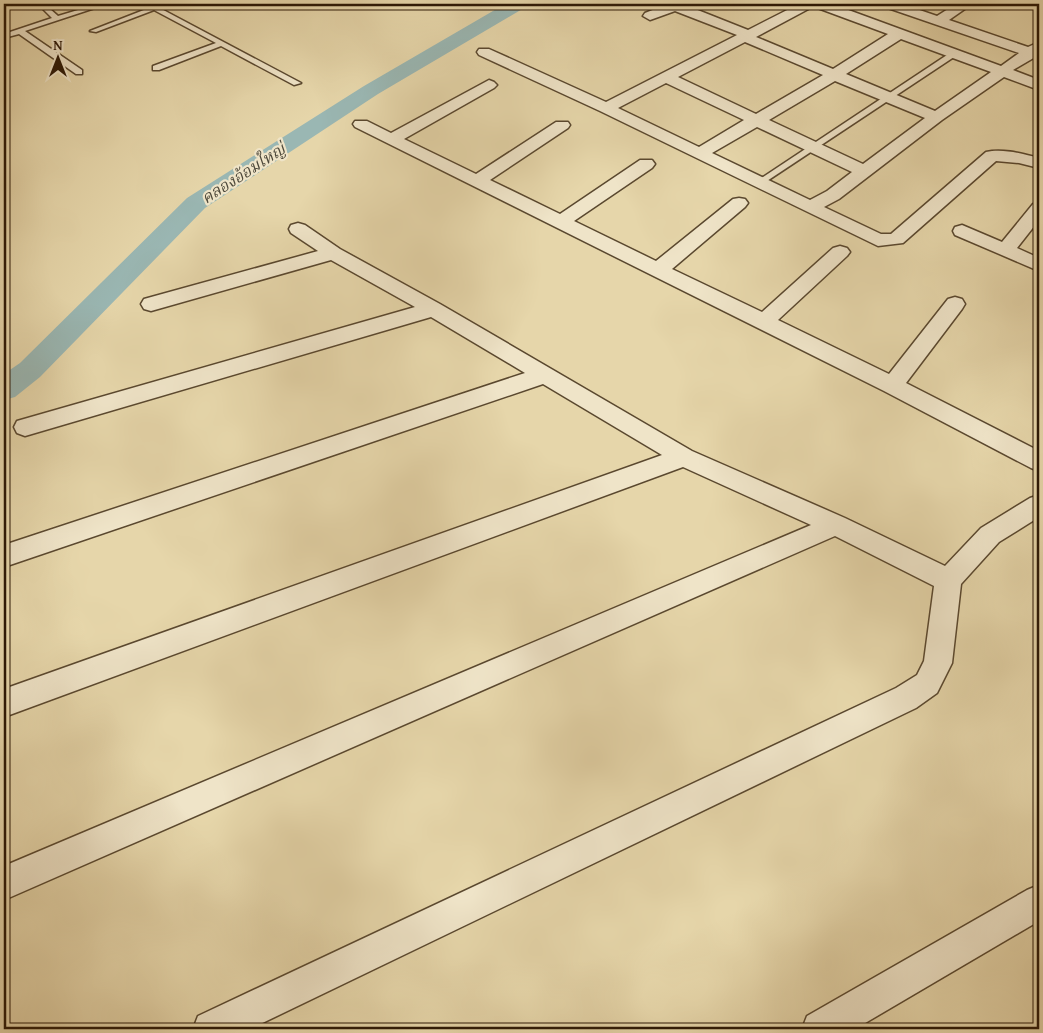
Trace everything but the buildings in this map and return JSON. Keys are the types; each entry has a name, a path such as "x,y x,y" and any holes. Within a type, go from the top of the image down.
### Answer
{"street":[{"path":"606,108 808,4"},
{"path":"820,4 900,33 953,55 1039,85"},
{"path":"890,4 1035,49"},
{"path":"940,20 965,4"},
{"path":"650,16 677,5 834,75 936,117"},
{"path":"700,153 834,75 900,33"},
{"path":"811,207 833,195 936,117 1035,49"},
{"path":"484,52 606,108 878,240 896,239 992,156 1019,158 1039,163"},
{"path":"666,77 864,172"},
{"path":"392,139 488,85"},
{"path":"361,124 892,385 1039,462"},
{"path":"477,181 562,125"},
{"path":"561,222 646,164"},
{"path":"658,270 739,203"},
{"path":"1005,250 1039,208"},
{"path":"298,229 333,254 433,309 684,457 836,525 948,580"},
{"path":"962,231 1039,265"},
{"path":"764,322 840,252"},
{"path":"152,304 333,254"},
{"path":"892,385 955,304"},
{"path":"26,427 433,309"},
{"path":"4,556 545,375"},
{"path":"4,703 684,457"},
{"path":"211,1029 906,698 927,684 938,663 948,580 990,536 1039,505"},
{"path":"4,883 836,525"},
{"path":"838,1025 1039,902"}],"lane":[{"path":"55,4 46,9 56,18"},
{"path":"4,36 104,4"},
{"path":"146,4 297,82"},
{"path":"94,31 154,8"},
{"path":"20,31 79,72"},
{"path":"156,68 222,43"},
{"path":"758,183 953,55"}],"waterway":[{"name":"คลองอ้อมใหญ่","path":"4,389 30,370 196,203 371,90 518,4"}]}
